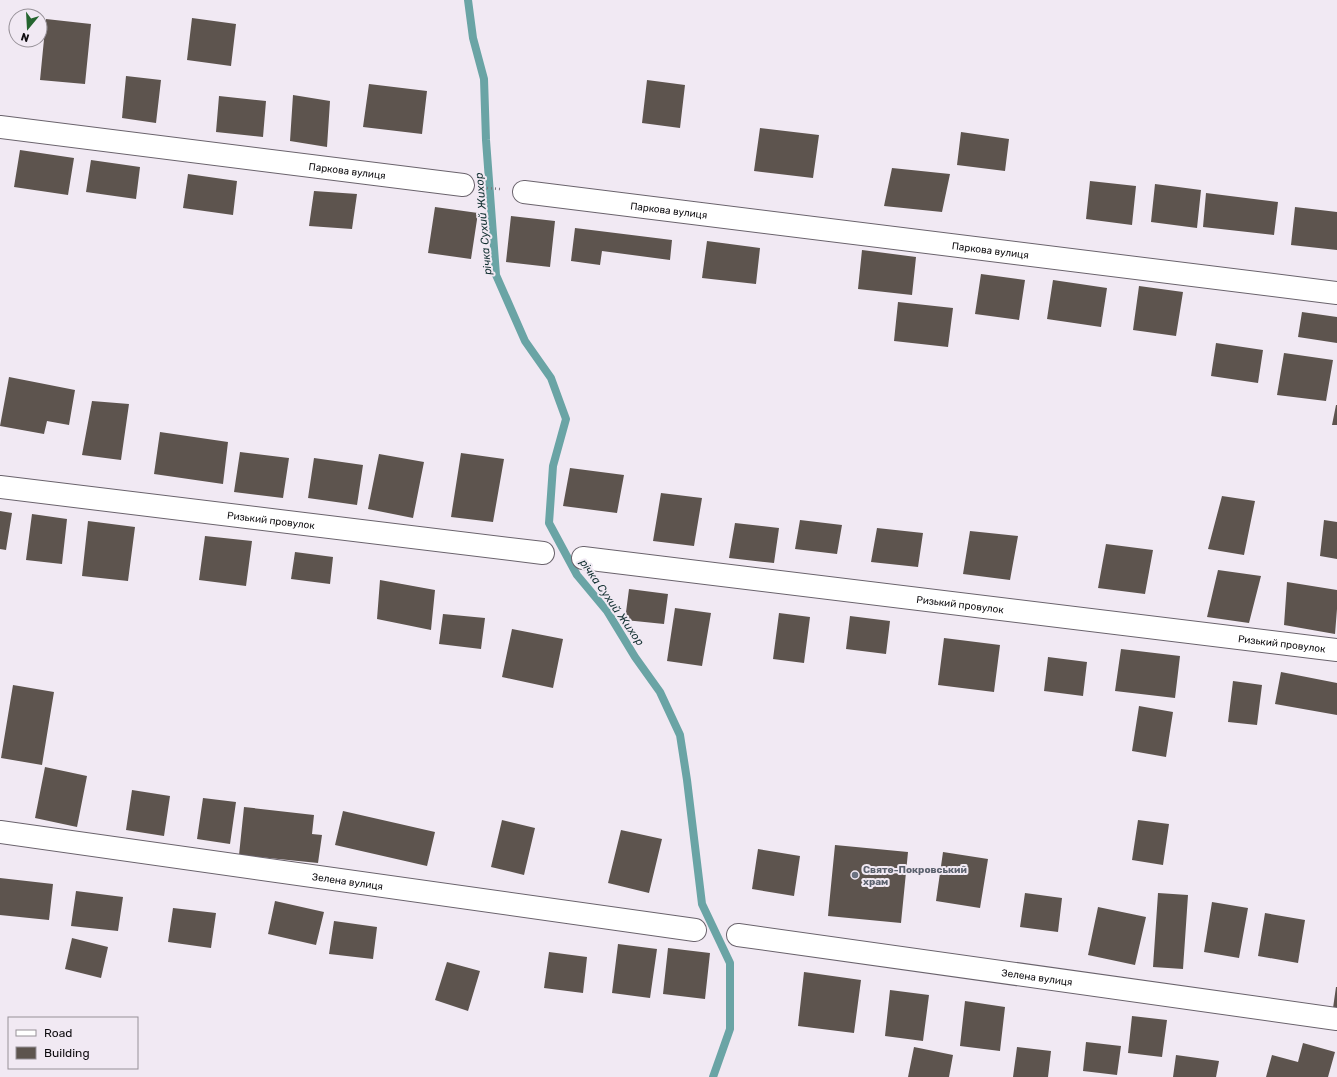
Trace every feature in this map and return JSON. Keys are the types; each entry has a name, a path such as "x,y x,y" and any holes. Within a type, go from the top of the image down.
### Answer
{"street":[{"name":"Паркова вулиця","path":"0,127 463,185"},
{"name":"Паркова вулиця","path":"524,192 1337,293"},
{"name":"Ризький провулок","path":"0,487 543,553"},
{"name":"Ризький провулок","path":"583,558 1337,650"},
{"name":"Зелена вулиця","path":"0,832 695,930"},
{"name":"Зелена вулиця","path":"738,935 1337,1019"}],"path":[{"path":"463,185 524,192"}],"building":[{"path":"192,18 236,24 231,66 187,60"},
{"path":"48,19 91,24 85,84 40,80 43,48 48,48"},
{"path":"126,76 161,80 156,123 122,118"},
{"path":"647,80 685,85 680,128 642,123"},
{"path":"369,84 427,91 422,134 363,127"},
{"path":"293,95 330,101 327,147 290,141"},
{"path":"219,96 266,101 263,137 216,132"},
{"path":"760,128 819,135 813,178 754,171"},
{"path":"961,132 1009,139 1005,171 957,165"},
{"path":"20,150 74,158 68,195 14,187"},
{"path":"91,160 140,167 136,199 86,192"},
{"path":"892,168 950,174 942,212 884,206"},
{"path":"188,174 237,181 233,215 183,208"},
{"path":"1090,181 1136,186 1132,225 1086,219"},
{"path":"1155,184 1201,190 1197,228 1151,222"},
{"path":"314,191 357,194 352,229 309,226"},
{"path":"1206,193 1278,202 1274,235 1203,227"},
{"path":"435,207 478,213 471,259 428,253"},
{"path":"1295,207 1337,212 1337,250 1291,245"},
{"path":"511,216 555,221 550,267 506,262"},
{"path":"575,228 672,240 670,260 602,251 600,265 571,261"},
{"path":"707,241 760,248 756,284 702,278"},
{"path":"862,250 916,257 912,295 858,289"},
{"path":"981,274 1025,280 1019,320 975,314"},
{"path":"1053,280 1107,288 1101,327 1047,319"},
{"path":"1139,286 1183,292 1176,336 1133,330"},
{"path":"898,302 953,308 948,347 894,341"},
{"path":"1302,312 1337,317 1337,343 1298,337"},
{"path":"1216,343 1263,350 1258,383 1211,376"},
{"path":"1284,353 1333,360 1326,401 1277,395"},
{"path":"9,377 75,390 69,425 47,421 44,434 0,426"},
{"path":"92,401 129,404 121,460 82,455"},
{"path":"1336,405 1337,425 1332,425"},
{"path":"160,432 228,442 223,484 154,474"},
{"path":"240,452 289,458 283,498 234,492"},
{"path":"461,453 504,459 493,522 451,517"},
{"path":"379,454 424,462 413,518 368,509"},
{"path":"314,458 363,465 357,505 308,498"},
{"path":"570,468 624,475 617,513 563,506"},
{"path":"661,493 702,498 694,546 653,541"},
{"path":"1222,496 1255,501 1244,555 1208,549"},
{"path":"0,511 12,513 6,550 0,549"},
{"path":"32,514 67,519 62,564 26,560"},
{"path":"800,520 842,525 837,554 795,549"},
{"path":"1324,520 1337,522 1337,559 1320,556"},
{"path":"88,521 135,527 128,581 82,576"},
{"path":"735,523 779,528 774,563 729,558"},
{"path":"877,528 923,533 918,567 871,562"},
{"path":"970,531 1018,536 1010,580 963,574"},
{"path":"205,536 252,541 246,586 199,580"},
{"path":"1106,544 1153,550 1145,594 1098,588"},
{"path":"295,552 333,557 330,584 291,579"},
{"path":"1218,570 1261,576 1249,623 1207,617"},
{"path":"380,580 435,590 431,630 377,619"},
{"path":"1287,582 1337,590 1335,634 1284,625"},
{"path":"629,589 668,594 664,624 625,620"},
{"path":"675,608 711,613 702,666 667,661"},
{"path":"779,613 810,617 804,663 773,659"},
{"path":"443,614 485,618 481,649 439,644"},
{"path":"850,616 890,621 886,654 846,649"},
{"path":"512,629 563,639 553,688 502,677"},
{"path":"944,638 1000,645 994,692 938,685"},
{"path":"1121,649 1180,656 1175,698 1115,691"},
{"path":"1048,657 1087,662 1083,696 1044,691"},
{"path":"1281,672 1337,683 1337,715 1275,704"},
{"path":"1233,681 1262,685 1257,725 1228,722"},
{"path":"13,685 54,692 42,765 1,758"},
{"path":"1139,706 1173,712 1166,757 1132,751"},
{"path":"45,767 87,776 77,827 35,818"},
{"path":"132,790 170,796 164,836 126,830"},
{"path":"203,798 236,802 230,844 197,839"},
{"path":"244,807 314,815 312,834 322,835 318,863 239,855"},
{"path":"343,811 435,832 427,866 335,845"},
{"path":"502,820 535,828 524,875 491,867"},
{"path":"1138,820 1169,824 1163,865 1132,860"},
{"path":"621,830 662,839 649,893 608,883"},
{"path":"835,845 908,852 901,923 828,916"},
{"path":"758,849 800,856 794,896 752,889"},
{"path":"943,852 988,859 980,908 936,901"},
{"path":"0,878 53,884 49,920 0,915"},
{"path":"76,891 123,897 118,931 71,926"},
{"path":"1025,893 1062,898 1058,932 1020,927"},
{"path":"1158,893 1188,895 1183,969 1153,967"},
{"path":"275,901 324,912 316,945 268,934"},
{"path":"1212,902 1248,908 1239,958 1204,952"},
{"path":"1098,907 1146,917 1135,965 1088,955"},
{"path":"173,908 216,913 211,948 168,942"},
{"path":"1265,913 1305,920 1298,963 1258,956"},
{"path":"334,921 377,927 373,959 329,954"},
{"path":"72,938 108,947 101,978 65,969"},
{"path":"618,944 657,949 650,998 612,993"},
{"path":"668,948 710,953 705,999 663,994"},
{"path":"549,952 587,957 583,993 544,988"},
{"path":"447,962 480,971 468,1011 435,1000"},
{"path":"804,972 861,980 854,1033 798,1026"},
{"path":"1337,987 1337,1009 1333,1008"},
{"path":"890,990 929,995 923,1041 885,1036"},
{"path":"965,1001 1005,1007 1000,1051 960,1046"},
{"path":"1132,1016 1167,1020 1162,1057 1128,1053"},
{"path":"1086,1042 1121,1046 1117,1075 1083,1071"},
{"path":"1303,1043 1335,1052 1328,1077 1266,1077 1272,1055 1298,1062"},
{"path":"914,1047 953,1055 949,1077 908,1077"},
{"path":"1017,1047 1051,1051 1048,1077 1013,1077"},
{"path":"1176,1055 1219,1061 1216,1077 1173,1077"}],"waterway":[{"name":"річка Сухий Жихор","path":"468,0 473,38 484,79 486,140 496,275 525,341 551,378 566,419 553,466 549,523 577,575 607,611 635,657 660,692 680,735 702,904 730,963 730,1029 713,1077"}],"place":[{"name":"Свято-Покровський храм","path":"855,875"}]}
